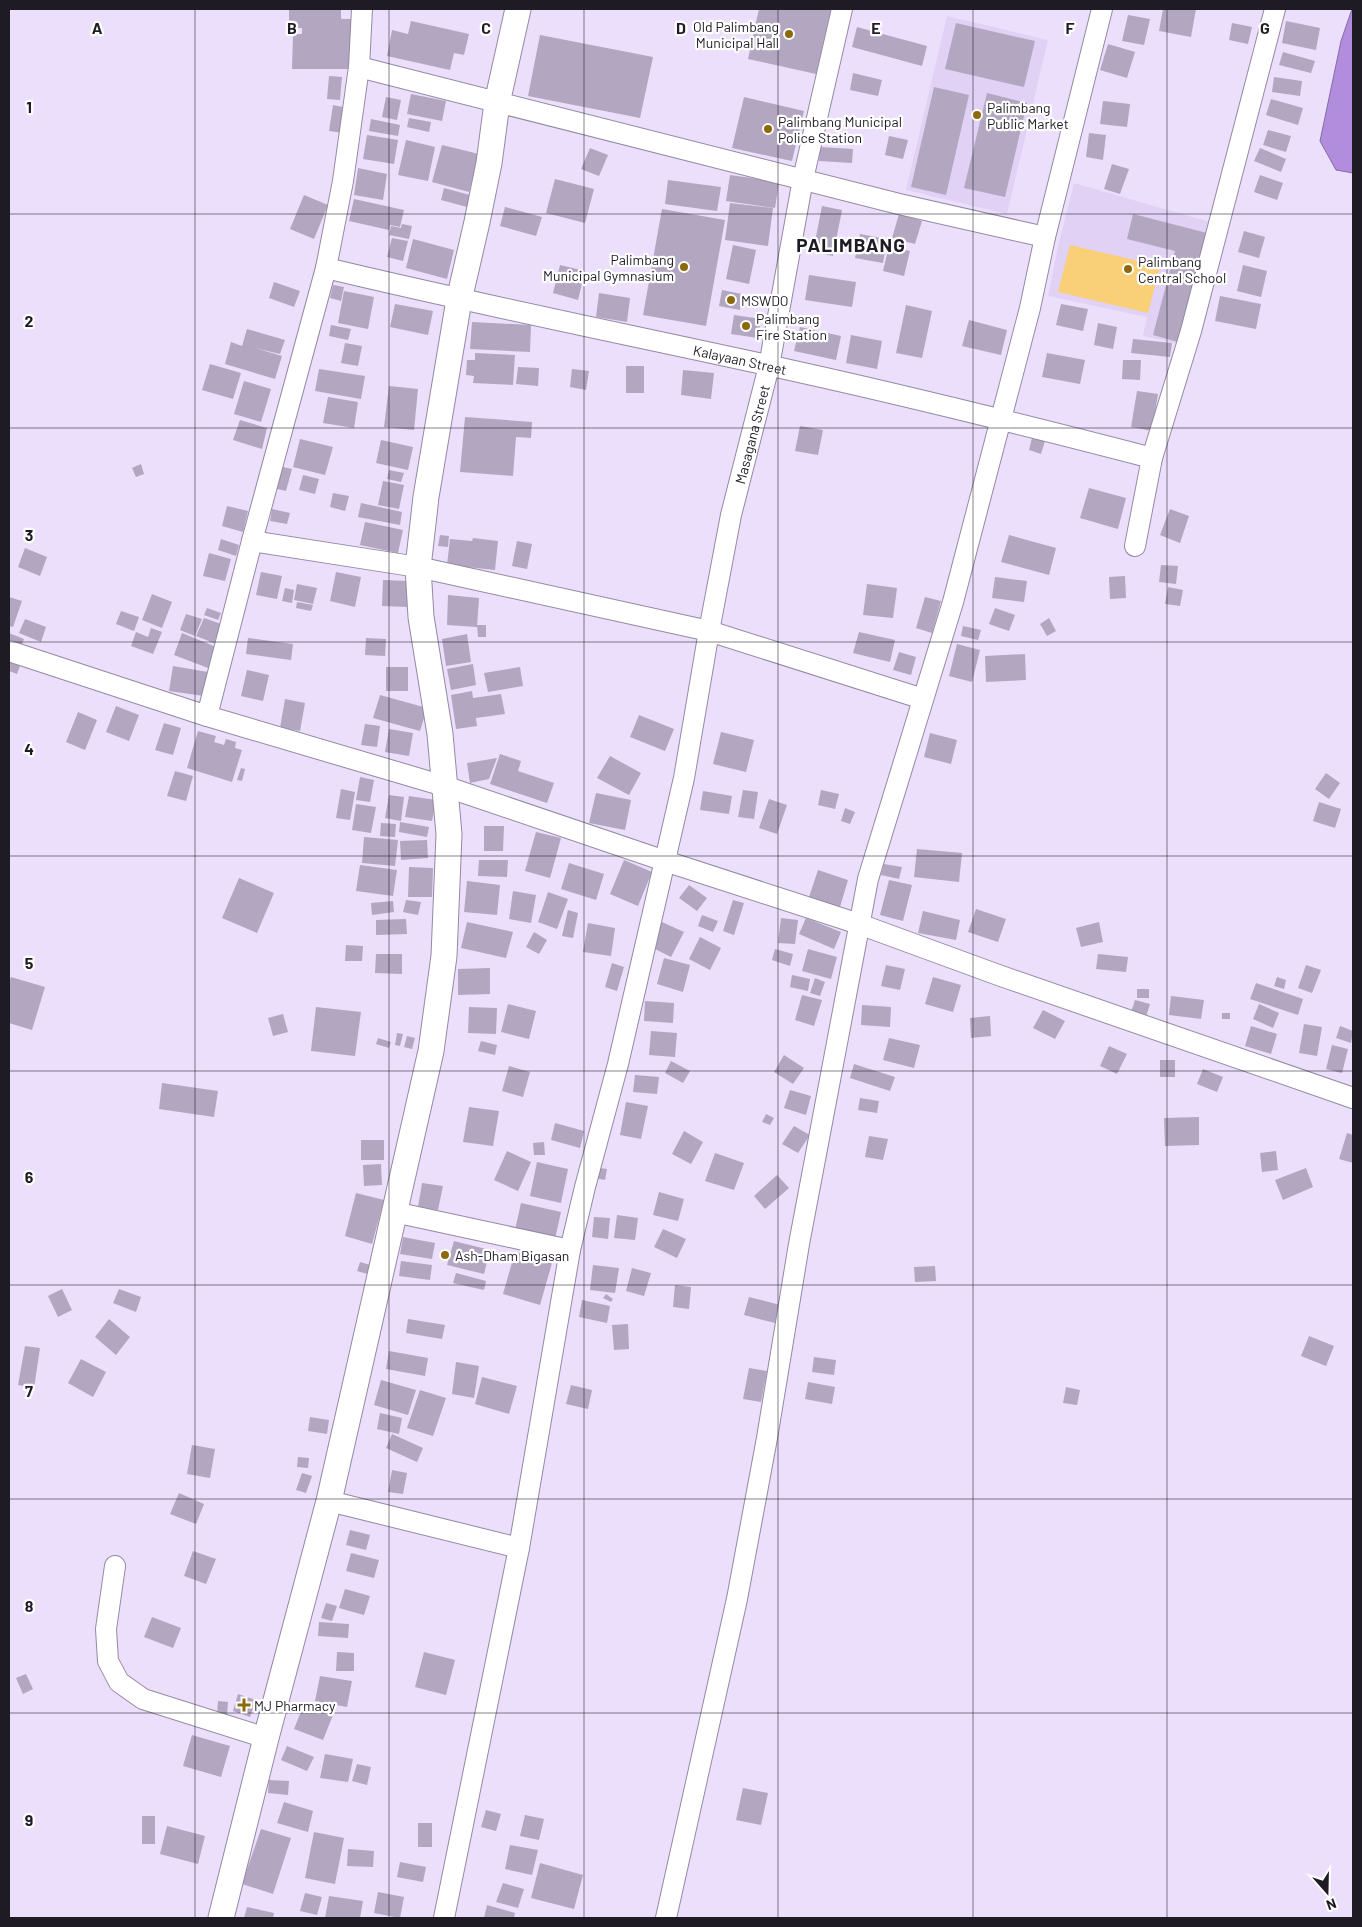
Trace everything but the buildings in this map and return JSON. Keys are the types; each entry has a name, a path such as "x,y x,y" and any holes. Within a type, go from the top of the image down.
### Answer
{"street":[{"path":"207,716 252,540 326,268 343,181 359,67 362,9"},
{"path":"221,1918 266,1738 329,1501 431,1050 444,956 449,834 440,734 421,617 418,567 426,497 459,300 489,163 497,103 518,9"},
{"name":"Masagana Street","path":"444,1918 519,1548 570,1250 618,1064 684,778 731,515 769,366 803,179 842,9"},
{"path":"666,1918 737,1599 801,1235 868,879 953,602 1030,308 1045,237 1102,9"},
{"path":"1135,546 1152,458 1191,331 1270,10"},
{"path":"359,67 900,204 1045,237"},
{"name":"Kalayaan Street","path":"326,268 459,300 769,366 1001,419 1152,458"},
{"path":"252,540 418,567 709,631 923,699"},
{"path":"9,652 207,716 444,786 859,924 1001,976 1353,1098"},
{"path":"394,1212 570,1250"},
{"path":"329,1501 519,1548"},
{"path":"115,1566 106,1629 108,1661 119,1682 143,1699 266,1738"}],"shaded area":[{"path":"1352,9 1353,173 1336,170 1320,141 1341,41"},
{"name":"Palimbang Public Market","path":"947,16 1048,40 1007,214 906,190"},
{"name":"Palimbang Central School","path":"1074,183 1213,223 1183,345 1143,336 1147,317 1048,296"},
{"path":"1070,245 1160,266 1148,313 1058,292"}],"place":[{"name":"Old Palimbang Municipal Hall","path":"789,34"},
{"name":"Palimbang Public Market","path":"977,115"},
{"name":"Palimbang Municipal Police Station","path":"768,129"},
{"name":"Palimbang Municipal Gymnasium","path":"684,267"},
{"name":"Palimbang Central School","path":"1128,269"},
{"name":"MSWDO","path":"731,300"},
{"name":"Palimbang Fire Station","path":"746,326"},
{"name":"Ash-Dham Bigasan","path":"445,1255"},
{"name":"MJ Pharmacy","path":"244,1705"}],"district":[{"name":"PALIMBANG","path":"851,244"}]}
